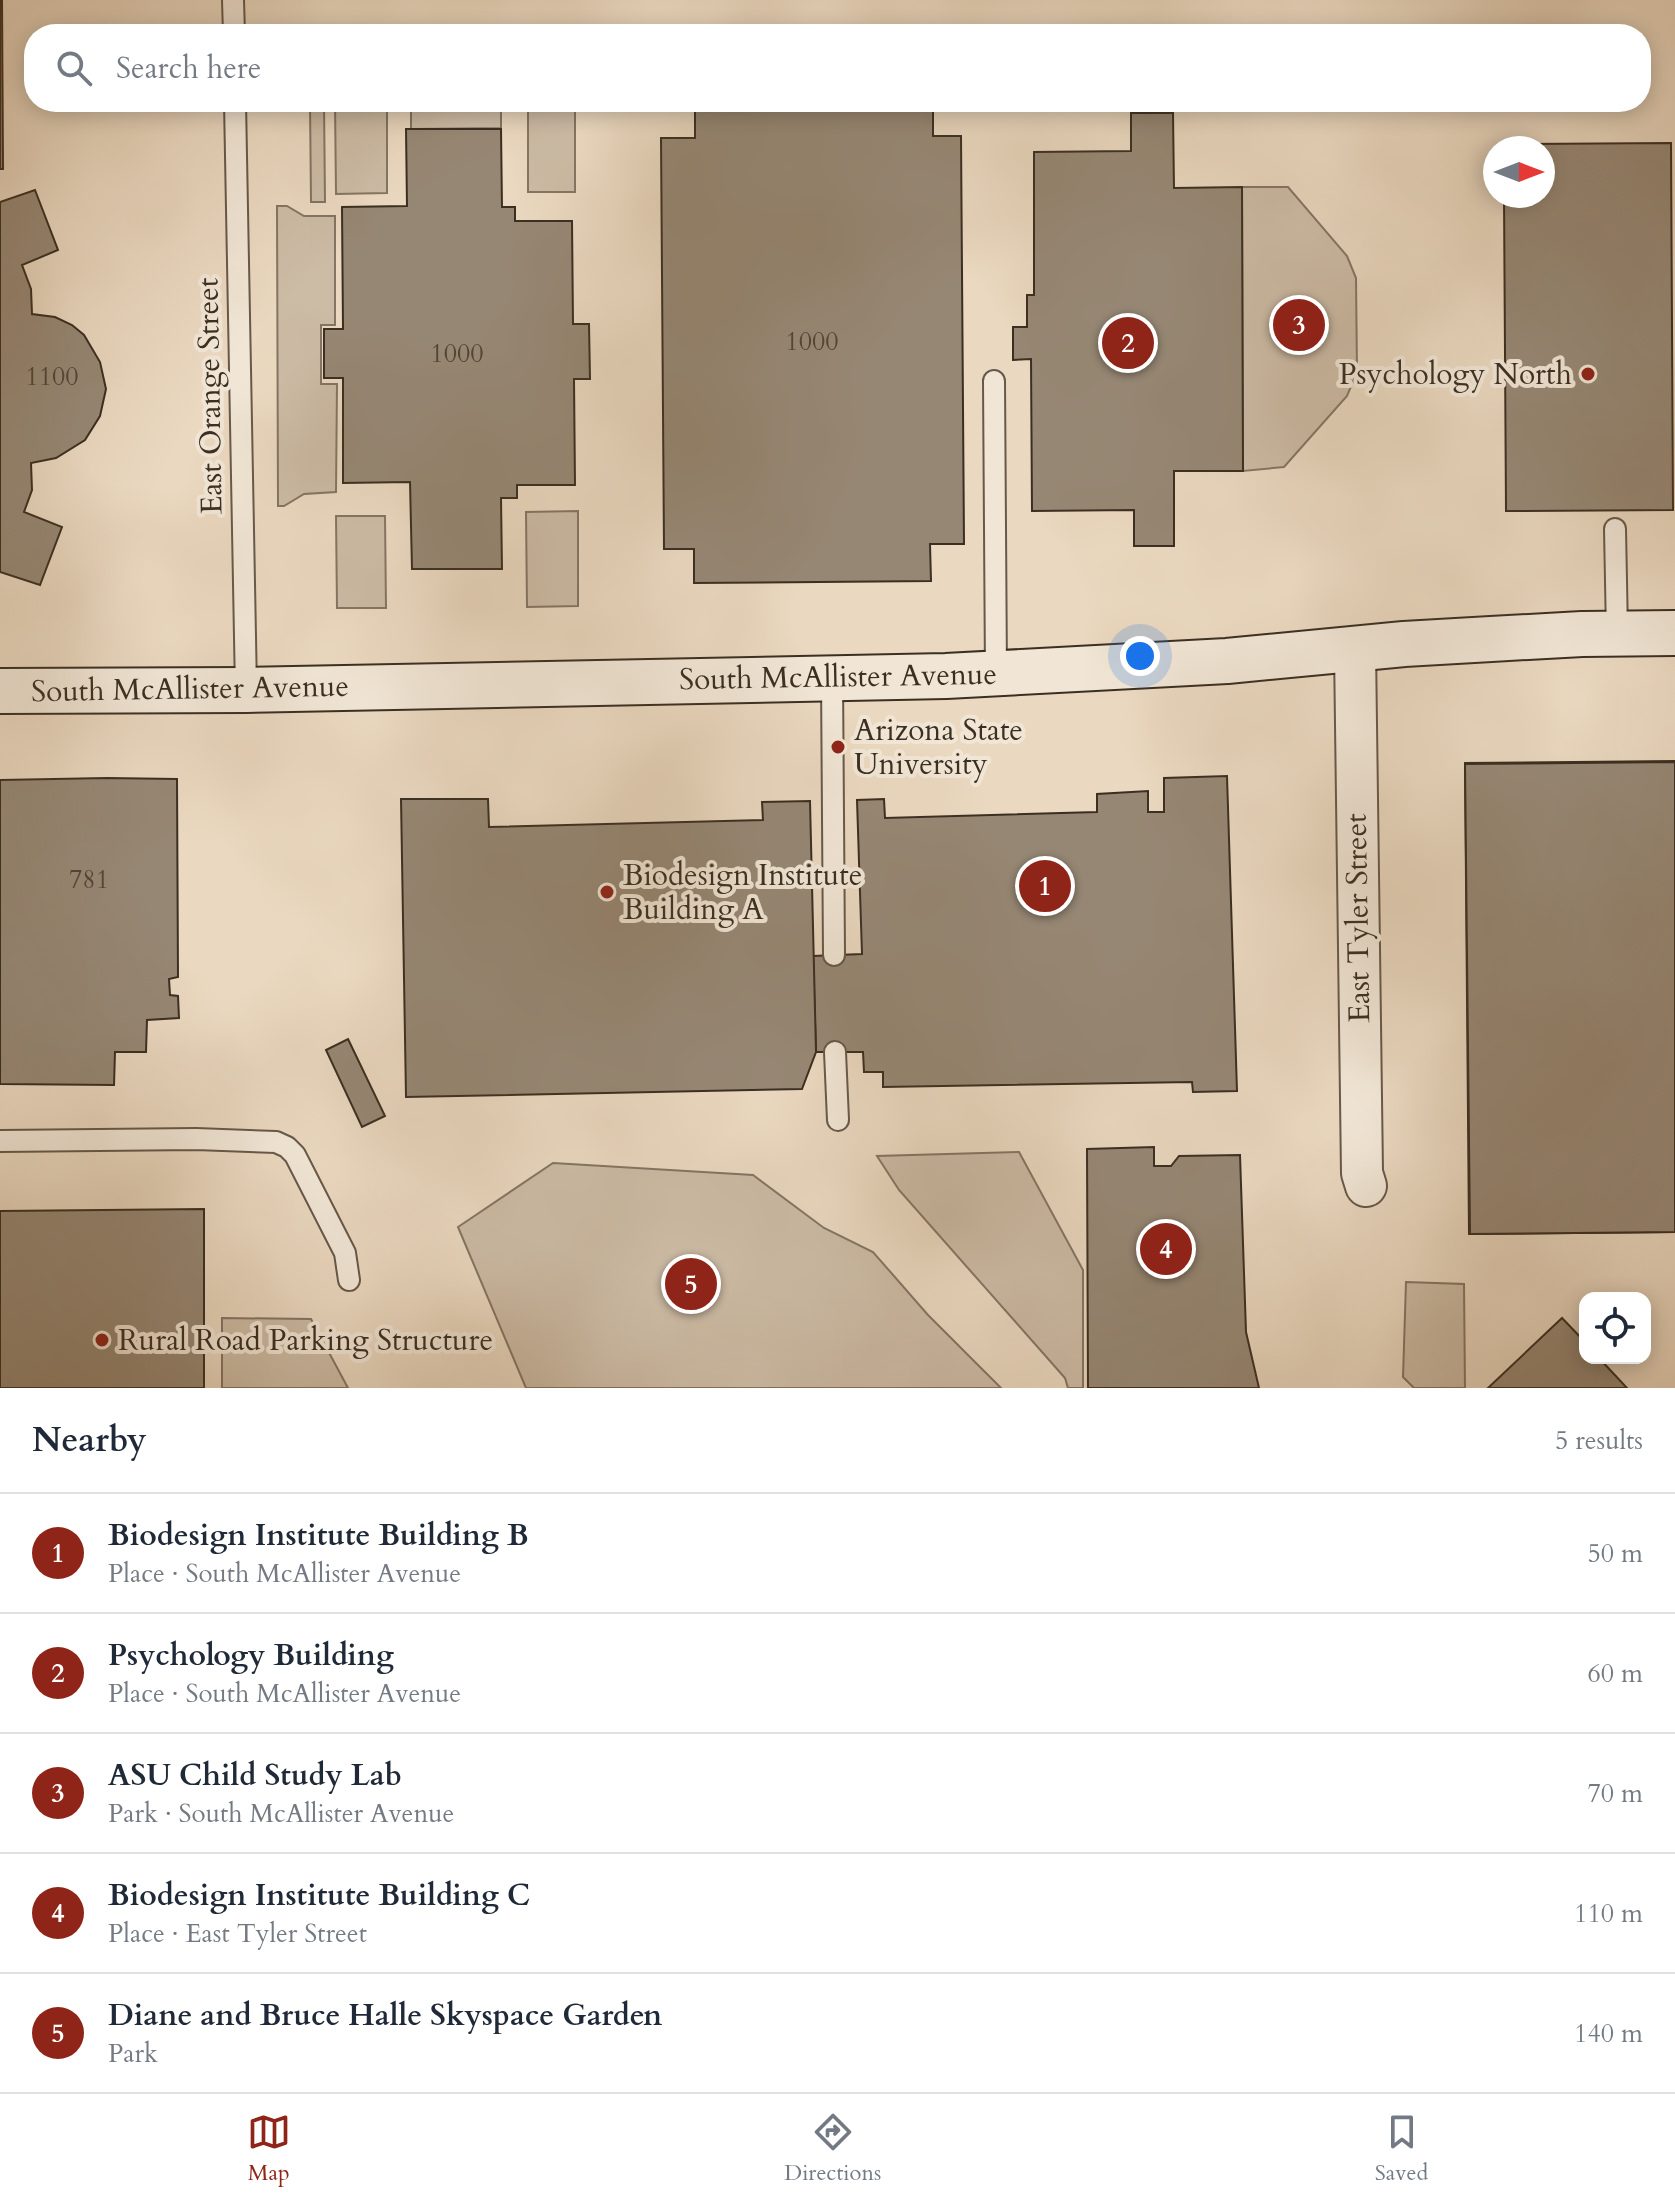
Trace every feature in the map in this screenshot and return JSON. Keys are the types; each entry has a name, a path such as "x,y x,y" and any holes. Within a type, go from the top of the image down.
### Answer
{"street":[{"name":"South McAllister Avenue","path":"0,691 246,690 996,674 1227,661 1404,644 1675,633"},
{"name":"East Tyler Street","path":"1355,649 1362,1173 1366,1186"}],"lane":[{"path":"233,0 234,24"},
{"name":"East Orange Street","path":"235,112 246,690"},
{"path":"994,381 996,674"},
{"path":"1615,529 1617,633"},
{"path":"832,678 834,955"},
{"path":"835,1052 838,1120"},
{"path":"0,1141 196,1139 276,1142 295,1155 345,1253 349,1280"}],"shaded area":[{"path":"310,112 324,112 325,202 311,202"},
{"path":"335,112 387,112 387,193 336,194"},
{"path":"411,112 501,112 501,128 411,129"},
{"path":"528,112 575,112 575,192 528,192"},
{"path":"1242,187 1288,187 1347,256 1356,278 1357,372 1347,396 1284,467 1243,471"},
{"path":"277,206 287,206 304,216 335,216 335,325 321,325 321,384 337,384 336,492 304,494 284,506 278,506"},
{"path":"578,511 578,606 527,607 526,512"},
{"path":"336,516 385,516 386,608 337,608"},
{"path":"1019,1152 1083,1270 1083,1388 1068,1388 1065,1378 899,1190 877,1156"},
{"path":"553,1163 753,1175 824,1228 873,1252 928,1315 1001,1388 526,1388 458,1227"},
{"path":"1406,1282 1464,1284 1465,1388 1414,1388 1403,1377"},
{"path":"222,1318 311,1319 348,1388 222,1388"}],"building":[{"path":"2,0 3,169 0,169"},
{"path":"695,112 933,112 933,136 961,136 964,544 930,544 931,581 694,583 694,549 664,549 661,138 695,138"},
{"path":"1131,113 1173,113 1174,188 1242,187 1243,471 1174,471 1174,546 1134,546 1134,510 1032,511 1031,359 1013,360 1013,327 1027,327 1027,295 1034,295 1034,152 1131,151"},
{"path":"406,129 501,129 502,207 515,207 515,221 572,221 573,324 589,324 590,379 574,379 575,485 517,485 517,498 501,498 502,569 412,569 410,482 343,483 343,378 324,378 324,329 343,329 342,207 407,206"},
{"name":"Psychology North","path":"1671,143 1673,510 1506,511 1504,208 1555,208 1555,144"},
{"path":"35,190 58,250 22,265 31,289 32,314 55,317 84,335 100,362 106,389 100,416 85,440 56,458 31,463 32,490 24,512 62,527 40,585 0,572 0,202"},
{"path":"1675,761 1675,1232 1469,1234 1465,763"},
{"path":"1675,762 1675,1232 1470,1234 1465,764"},
{"path":"1227,776 1237,1091 1193,1092 1192,1082 883,1087 883,1072 864,1072 863,1052 816,1052 813,956 862,954 857,800 884,799 885,818 1097,812 1097,794 1148,791 1148,812 1164,812 1164,778"},
{"path":"177,779 178,977 169,979 170,995 178,996 179,1018 147,1020 146,1052 115,1052 114,1085 0,1084 0,780"},
{"name":"Biodesign Institute Building A","path":"401,799 488,799 489,827 763,820 762,802 810,801 816,1052 802,1089 406,1097"},
{"path":"348,1039 385,1116 362,1127 326,1050"},
{"path":"1154,1147 1154,1166 1171,1166 1179,1156 1240,1155 1246,1332 1259,1388 1088,1388 1087,1149"},
{"name":"Rural Road Parking Structure","path":"204,1209 204,1388 0,1388 0,1211"},
{"path":"1562,1318 1579,1336 1579,1364 1605,1364 1627,1388 1488,1388"}],"place":[{"name":"ASU Child Study Lab","path":"1299,325"},
{"name":"Psychology Building","path":"1128,343"},
{"name":"Psychology North","path":"1588,374"},
{"name":"Arizona State University","path":"838,747"},
{"name":"Biodesign Institute Building B","path":"1045,886"},
{"name":"Biodesign Institute Building A","path":"607,892"},
{"name":"Biodesign Institute Building C","path":"1166,1249"},
{"name":"Diane and Bruce Halle Skyspace Garden","path":"691,1284"},
{"name":"Rural Road Parking Structure","path":"102,1340"}]}
